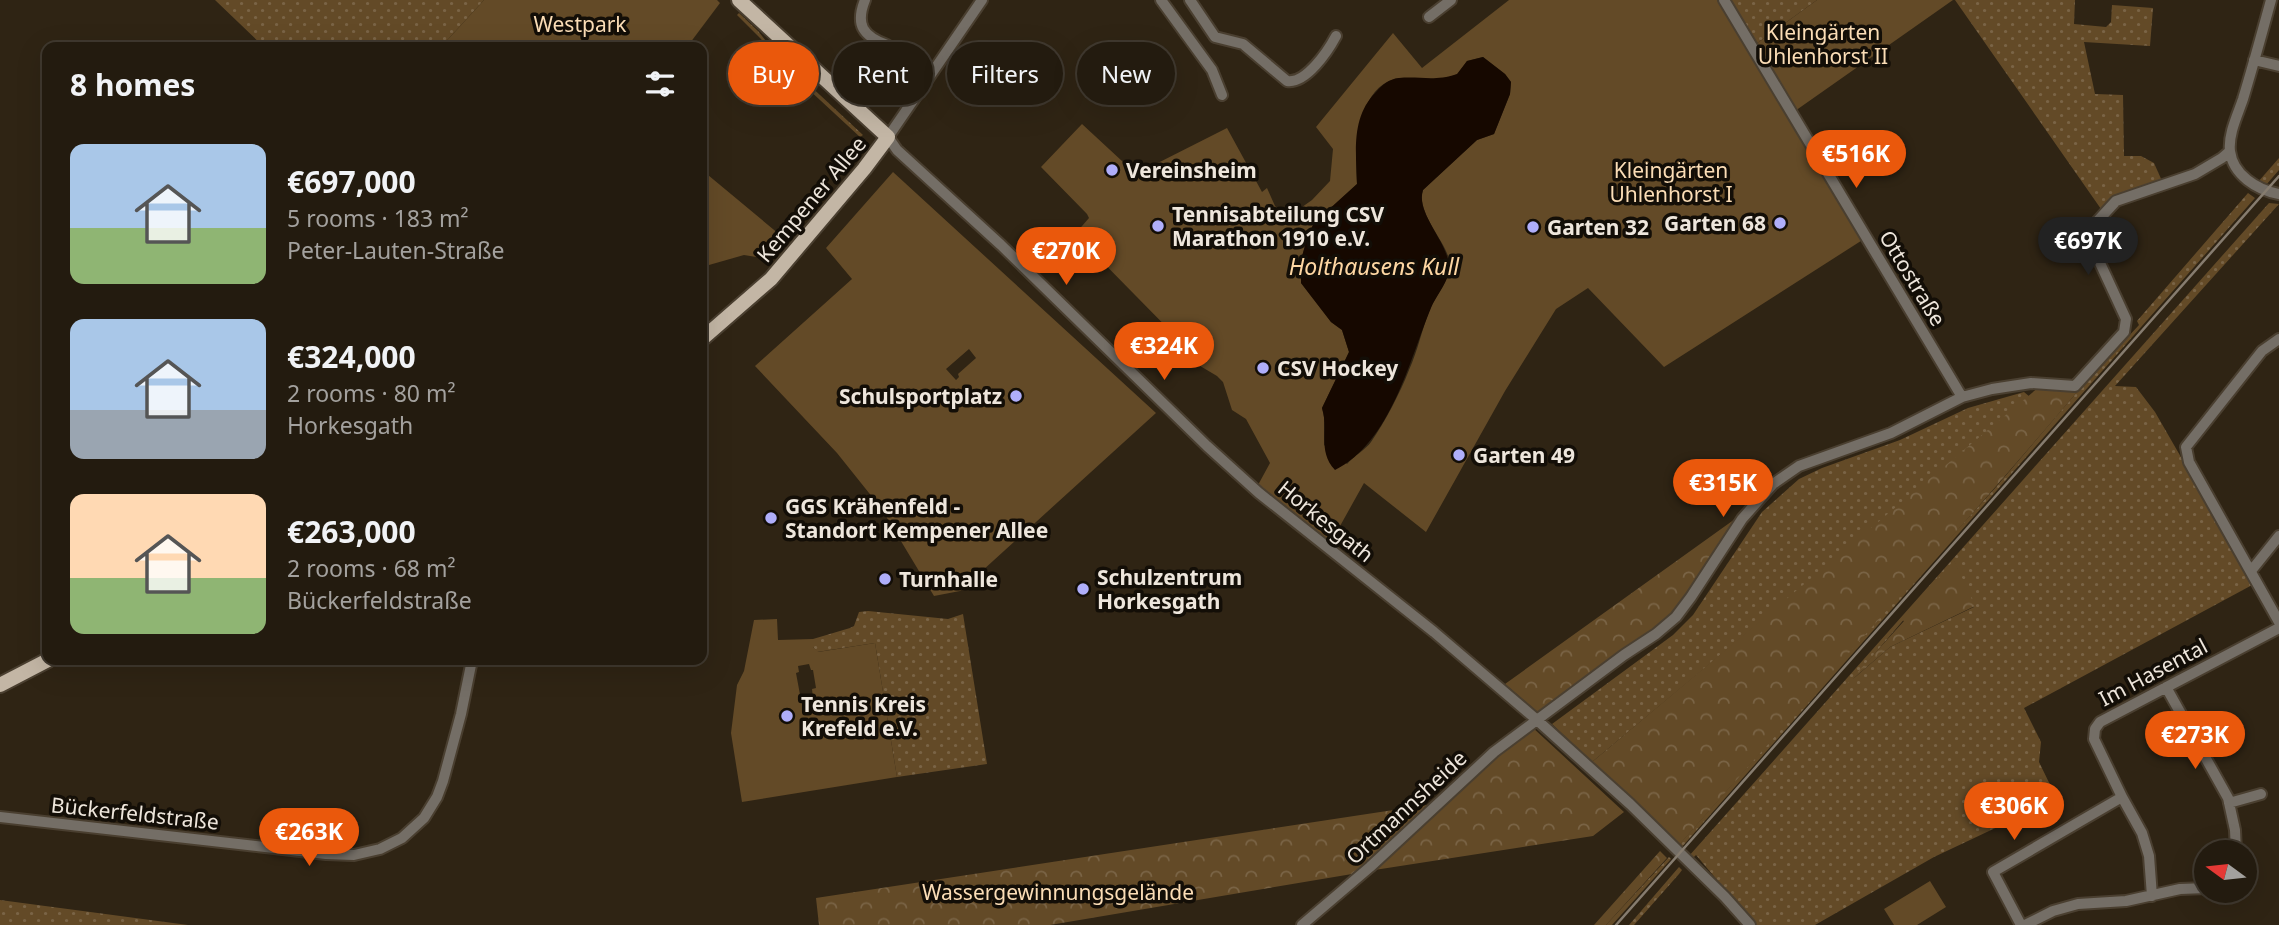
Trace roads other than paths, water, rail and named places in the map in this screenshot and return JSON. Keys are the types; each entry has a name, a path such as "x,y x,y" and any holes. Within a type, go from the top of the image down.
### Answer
{"main road":[{"path":"739,0 888,137"},
{"name":"Kempener Allee","path":"707,334 771,279 888,137"},
{"path":"0,685 42,663"}],"street":[{"path":"864,0 859,13 861,24 867,34 878,42"},
{"name":"Kempener Allee","path":"888,137 982,0"},
{"path":"1161,0 1212,70 1222,95"},
{"path":"1190,0 1215,37 1243,44 1287,81 1301,79 1329,50 1336,36"},
{"path":"1429,17 1451,0"},
{"name":"Ottostraße","path":"1724,0 1962,397"},
{"path":"2271,0 2230,142 2230,150 2238,170 2249,181 2279,194"},
{"path":"2255,60 2279,66"},
{"name":"Horkesgath","path":"888,137 897,150 1001,245 1187,427 1259,493 1433,632 1537,720 1630,804 1750,925"},
{"name":"Ortmannsheide","path":"1303,925 1370,867 1494,751 1676,617 1742,519 1773,484 1799,466 1891,433 1962,397 2031,383 2075,386 2124,331 2126,319 2094,250 2093,226 2116,201 2195,174 2230,150"},
{"path":"2279,339 2262,351 2186,447 2189,462 2279,625"},
{"path":"2251,571 2279,536"},
{"name":"Im Hasental","path":"2152,896 2150,856 2142,833 2094,739 2095,729 2100,722 2279,625"},
{"name":"Bückerfeldstraße","path":"0,817 326,854 354,855 380,849 402,838 424,818 437,797 461,714 471,665"},
{"path":"2166,687 2229,803 2235,840"},
{"path":"2203,752 2232,736"},
{"path":"2229,803 2261,794"},
{"path":"2122,797 1993,872 2023,925 2053,911 2078,904 2126,901 2194,888"}],"water":[{"name":"Holthausens Kull","path":"1483,57 1511,82 1510,94 1494,134 1477,140 1423,190 1424,209 1448,259 1447,278 1431,308 1406,375 1384,420 1371,440 1354,457 1335,470 1326,455 1322,408 1349,352 1342,330 1331,322 1301,283 1301,260 1308,235 1314,223 1357,184 1356,147 1359,123 1362,112 1378,89 1395,79 1434,78 1457,74 1467,61"}],"railway":[{"path":"1616,925 2279,176"}],"place":[{"name":"Vereinsheim","path":"1112,170"},
{"name":"Garten 68","path":"1780,223"},
{"name":"Tennisabteilung CSV Marathon 1910 e.V.","path":"1158,226"},
{"name":"Garten 32","path":"1533,227"},
{"name":"CSV Hockey","path":"1263,368"},
{"name":"Schulsportplatz","path":"1016,396"},
{"name":"Garten 49","path":"1459,455"},
{"name":"GGS Krähenfeld - Standort Kempener Allee","path":"771,518"},
{"name":"Turnhalle","path":"885,579"},
{"name":"Schulzentrum Horkesgath","path":"1083,589"},
{"name":"Tennis Kreis Krefeld e.V.","path":"787,716"}],"park label":[{"name":"Westpark","path":"580,24"},
{"name":"Kleingärten Uhlenhorst II","path":"1823,44"},
{"name":"Kleingärten Uhlenhorst I","path":"1671,182"},
{"name":"Wassergewinnungsgelände","path":"1058,892"}]}
